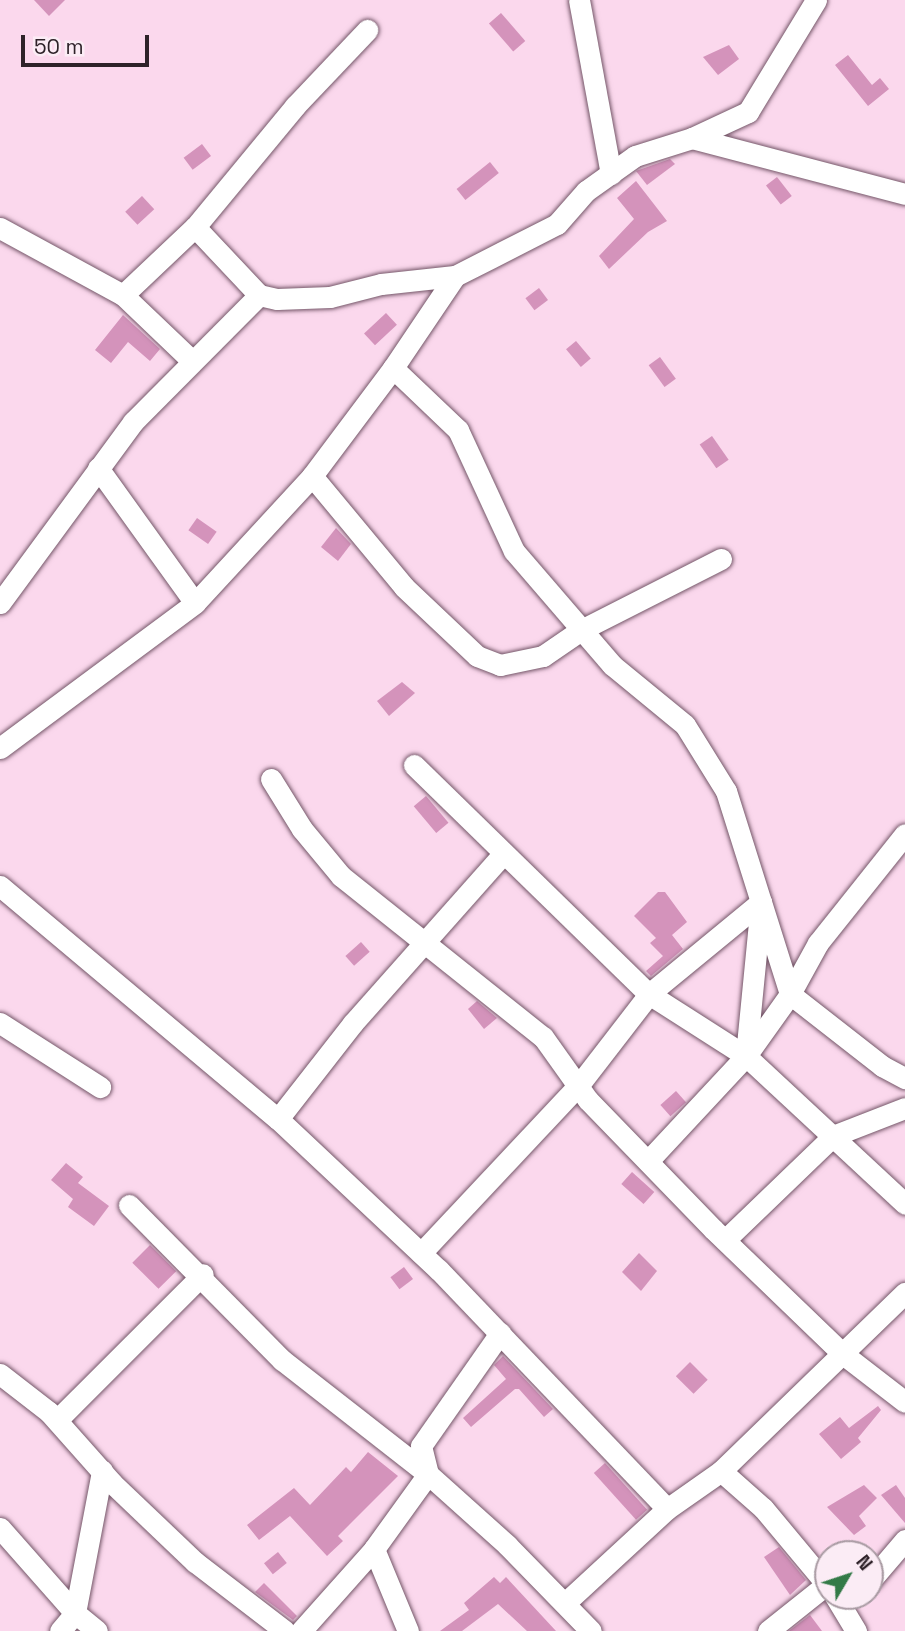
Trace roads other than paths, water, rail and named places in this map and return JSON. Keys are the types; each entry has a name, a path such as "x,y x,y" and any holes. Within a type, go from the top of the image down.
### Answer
{"street":[{"path":"579,0 611,174"},
{"path":"195,227 259,295 277,299 330,297 381,284 455,276 557,224 586,191 635,156 692,138 748,112 816,0"},
{"path":"123,295 195,227 295,106 367,30"},
{"path":"692,138 905,194"},
{"path":"0,228 123,295 191,360"},
{"path":"0,748 195,603 312,476 393,368 455,276"},
{"path":"0,603 98,468 191,360 259,295"},
{"path":"393,368 458,430 514,551 612,665 685,725 726,791 790,994 882,1066 905,1078"},
{"path":"98,468 195,603"},
{"path":"312,476 404,587 477,656 500,664 543,656 581,631 721,559"},
{"path":"414,765 649,994 746,1056 905,1204"},
{"path":"271,779 302,829 341,876 543,1037 578,1086 725,1240 843,1354 905,1402"},
{"path":"648,1161 746,1056 790,994 818,943 905,834"},
{"path":"278,1119 353,1023 503,854"},
{"path":"0,886 278,1119 421,1253 667,1509"},
{"path":"421,1253 578,1086 649,994 761,902"},
{"path":"746,1056 761,902"},
{"path":"0,1023 100,1087"},
{"path":"725,1240 833,1136 905,1108"},
{"path":"129,1205 203,1274 282,1360 428,1474 591,1631"},
{"path":"57,1420 203,1274"},
{"path":"565,1604 667,1509 721,1471 905,1293"},
{"path":"300,1631 374,1549 428,1474 421,1446 499,1333"},
{"path":"0,1374 57,1420 102,1471 195,1562 285,1631"},
{"path":"60,1631 75,1613 102,1471"},
{"path":"721,1471 763,1508 814,1568"},
{"path":"0,1528 75,1613 97,1631"},
{"path":"884,1565 905,1540"},
{"path":"374,1549 408,1631"},
{"path":"768,1631 814,1596"},
{"path":"849,1610 856,1631"}]}
